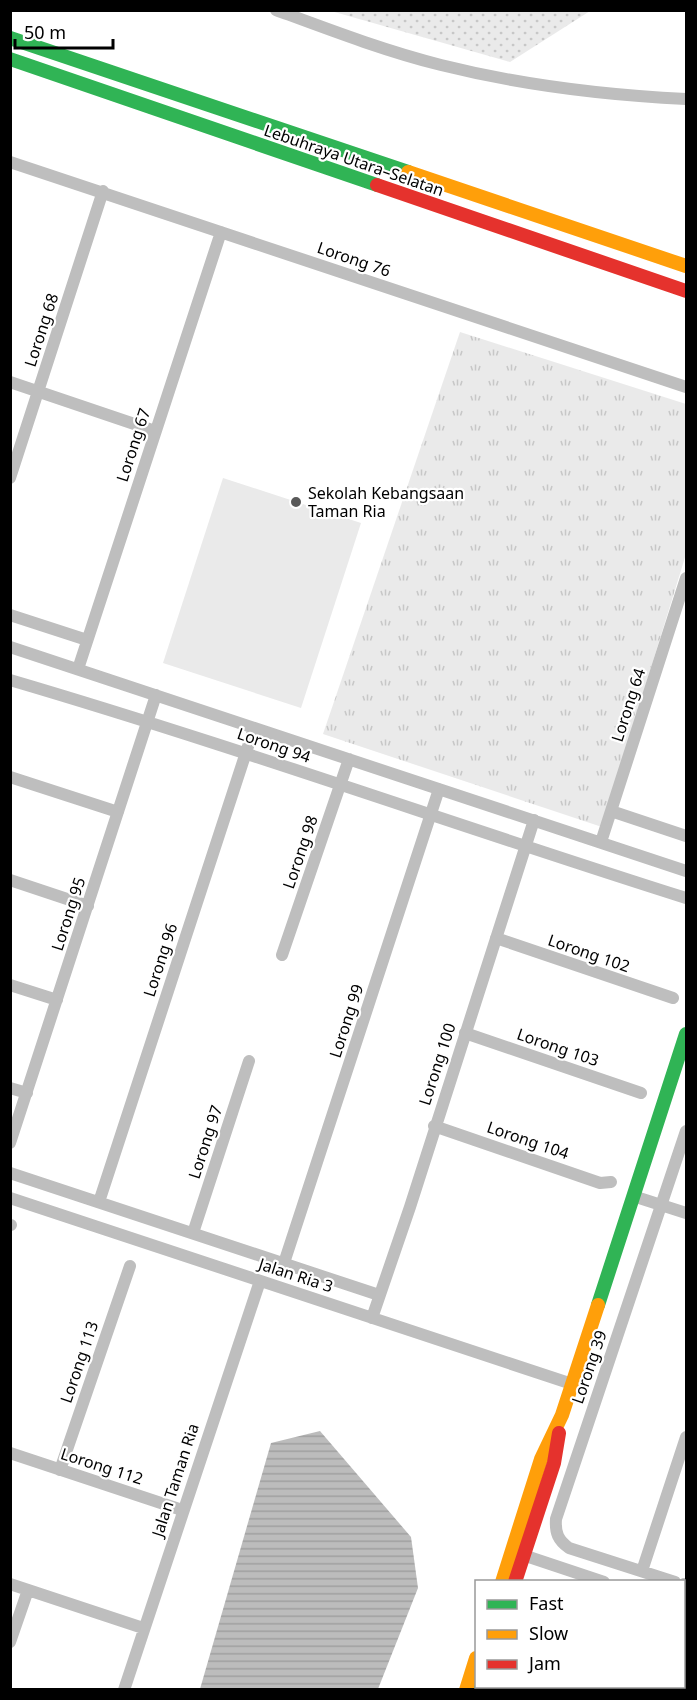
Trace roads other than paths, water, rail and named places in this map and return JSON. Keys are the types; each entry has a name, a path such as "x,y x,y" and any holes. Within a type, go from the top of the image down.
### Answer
{"main road":[{"name":"Lebuhraya Utara–Selatan","path":"10,38 687,266"},
{"name":"Lebuhraya Utara–Selatan","path":"10,59 687,291"},
{"path":"503,1580 517,1553 554,1463 562,1415 687,1034"},
{"path":"515,1580 517,1553"},
{"path":"466,1689 475,1664"}],"street":[{"path":"276,10 350,37 462,70 510,80 587,91 687,99"},
{"name":"Lorong 76","path":"10,162 103,191 687,387"},
{"name":"Lorong 68","path":"10,478 103,191"},
{"name":"Lorong 67","path":"78,669 221,232"},
{"path":"10,382 155,431"},
{"name":"Lorong 64","path":"600,842 687,578"},
{"path":"10,615 87,640"},
{"path":"10,647 687,871"},
{"name":"Lorong 94","path":"10,680 148,721 525,847 687,898"},
{"name":"Lorong 95","path":"10,1143 156,695"},
{"name":"Lorong 96","path":"99,1202 254,728"},
{"name":"Lorong 98","path":"282,955 349,759"},
{"path":"10,777 118,812"},
{"name":"Lorong 99","path":"284,1263 440,789"},
{"path":"611,811 687,836"},
{"name":"Lorong 100","path":"372,1318 534,820"},
{"path":"10,880 88,906"},
{"name":"Lorong 102","path":"496,938 673,998"},
{"path":"10,985 57,1000"},
{"name":"Lorong 103","path":"465,1033 641,1093"},
{"name":"Lorong 97","path":"193,1233 249,1061"},
{"path":"10,1088 27,1093"},
{"name":"Lorong 104","path":"434,1126 600,1183 611,1182"},
{"name":"Lorong 39","path":"642,1571 569,1548 559,1541 555,1530 556,1518 687,1131"},
{"path":"10,1173 379,1295"},
{"path":"633,1196 687,1213"},
{"name":"Jalan Ria 3","path":"10,1198 572,1384"},
{"name":"Lorong 113","path":"60,1470 130,1266"},
{"name":"Jalan Taman Ria","path":"124,1689 260,1281"},
{"path":"672,1580 642,1571 687,1437"},
{"name":"Lorong 112","path":"10,1453 182,1510"},
{"path":"517,1553 601,1580"},
{"path":"10,1584 143,1628"},
{"path":"10,1641 28,1590"}],"place":[{"name":"Sekolah Kebangsaan Taman Ria","path":"296,502"}]}
